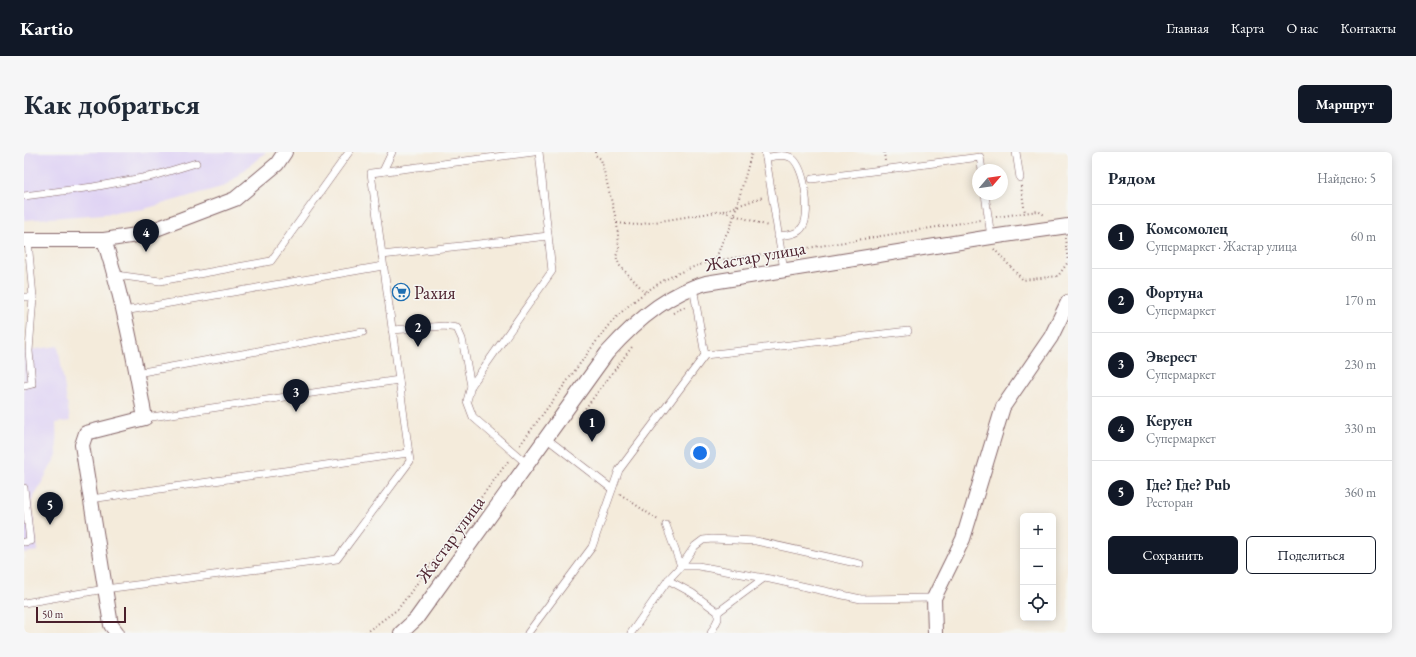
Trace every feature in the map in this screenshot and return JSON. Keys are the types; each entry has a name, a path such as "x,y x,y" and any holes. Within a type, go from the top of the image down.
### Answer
{"street":[{"path":"26,240 104,240 143,234 234,199 277,164 285,152"},
{"name":"Жастар улица","path":"401,633 416,619 607,353 623,335 662,304 693,287 784,270 989,243 1066,226"},
{"path":"104,240 116,275 145,418 86,433 82,445 111,625 117,633"},
{"path":"935,633 934,598 963,539 1003,407 1051,336 1068,302"}],"lane":[{"path":"116,275 160,281 271,262 349,152"},
{"path":"383,171 392,152"},
{"path":"24,604 105,589 337,559 410,461 371,173 534,152"},
{"path":"471,386 552,271 539,152"},
{"path":"1016,152 1020,178"},
{"path":"778,233 794,234 803,227 807,213 803,180 799,164 790,157 766,155 771,193 784,270"},
{"path":"812,179 980,157 981,164"},
{"path":"24,196 93,187 153,176 196,163"},
{"path":"986,200 989,218 989,243"},
{"path":"382,255 548,236"},
{"path":"24,386 32,384 29,351 33,297 26,240"},
{"path":"124,311 383,266"},
{"path":"693,287 705,355"},
{"path":"24,297 33,297"},
{"path":"392,330 444,326 457,328 462,339 471,386 468,401 473,417 527,464"},
{"path":"528,633 592,547 619,470 705,355 908,331"},
{"path":"137,373 363,332"},
{"path":"145,418 399,380"},
{"path":"546,438 612,489"},
{"path":"91,499 408,452"},
{"path":"24,488 30,541 24,542"},
{"path":"666,525 681,566"},
{"path":"631,633 668,580 681,566 695,546 703,540 756,541 860,564"},
{"path":"681,566 698,566 764,578 861,599 934,598"},
{"path":"718,612 764,578"},
{"path":"668,580 692,593 718,612"},
{"path":"711,633 718,619 718,612"}],"path":[{"path":"595,152 595,155 601,159 617,223 619,248 616,256 620,266 645,292"},
{"path":"715,261 723,240 732,226 752,152"},
{"path":"1020,178 1025,213"},
{"path":"617,223 636,225 722,211 754,202 771,193"},
{"path":"722,211 778,233"},
{"path":"365,633 398,609 498,477 607,327 623,310 660,282 687,269 715,261 781,253 1038,211 1066,226 1068,262 1058,276 1023,280 989,243"},
{"path":"669,315 695,301"},
{"path":"575,421 636,342"},
{"path":"612,489 666,525"}],"shaded area":[{"path":"24,152 266,152 225,186 144,209 103,214 24,220"},
{"path":"58,346 70,421 56,423 57,455 31,502 38,551 24,553 24,351"}],"place":[{"name":"Керуен","path":"146,252"},
{"name":"Рахия","path":"401,292"},
{"name":"Фортуна","path":"418,347"},
{"name":"Эверест","path":"296,412"},
{"name":"Комсомолец","path":"592,442"},
{"name":"Где? Где? Pub","path":"50,525"}]}
